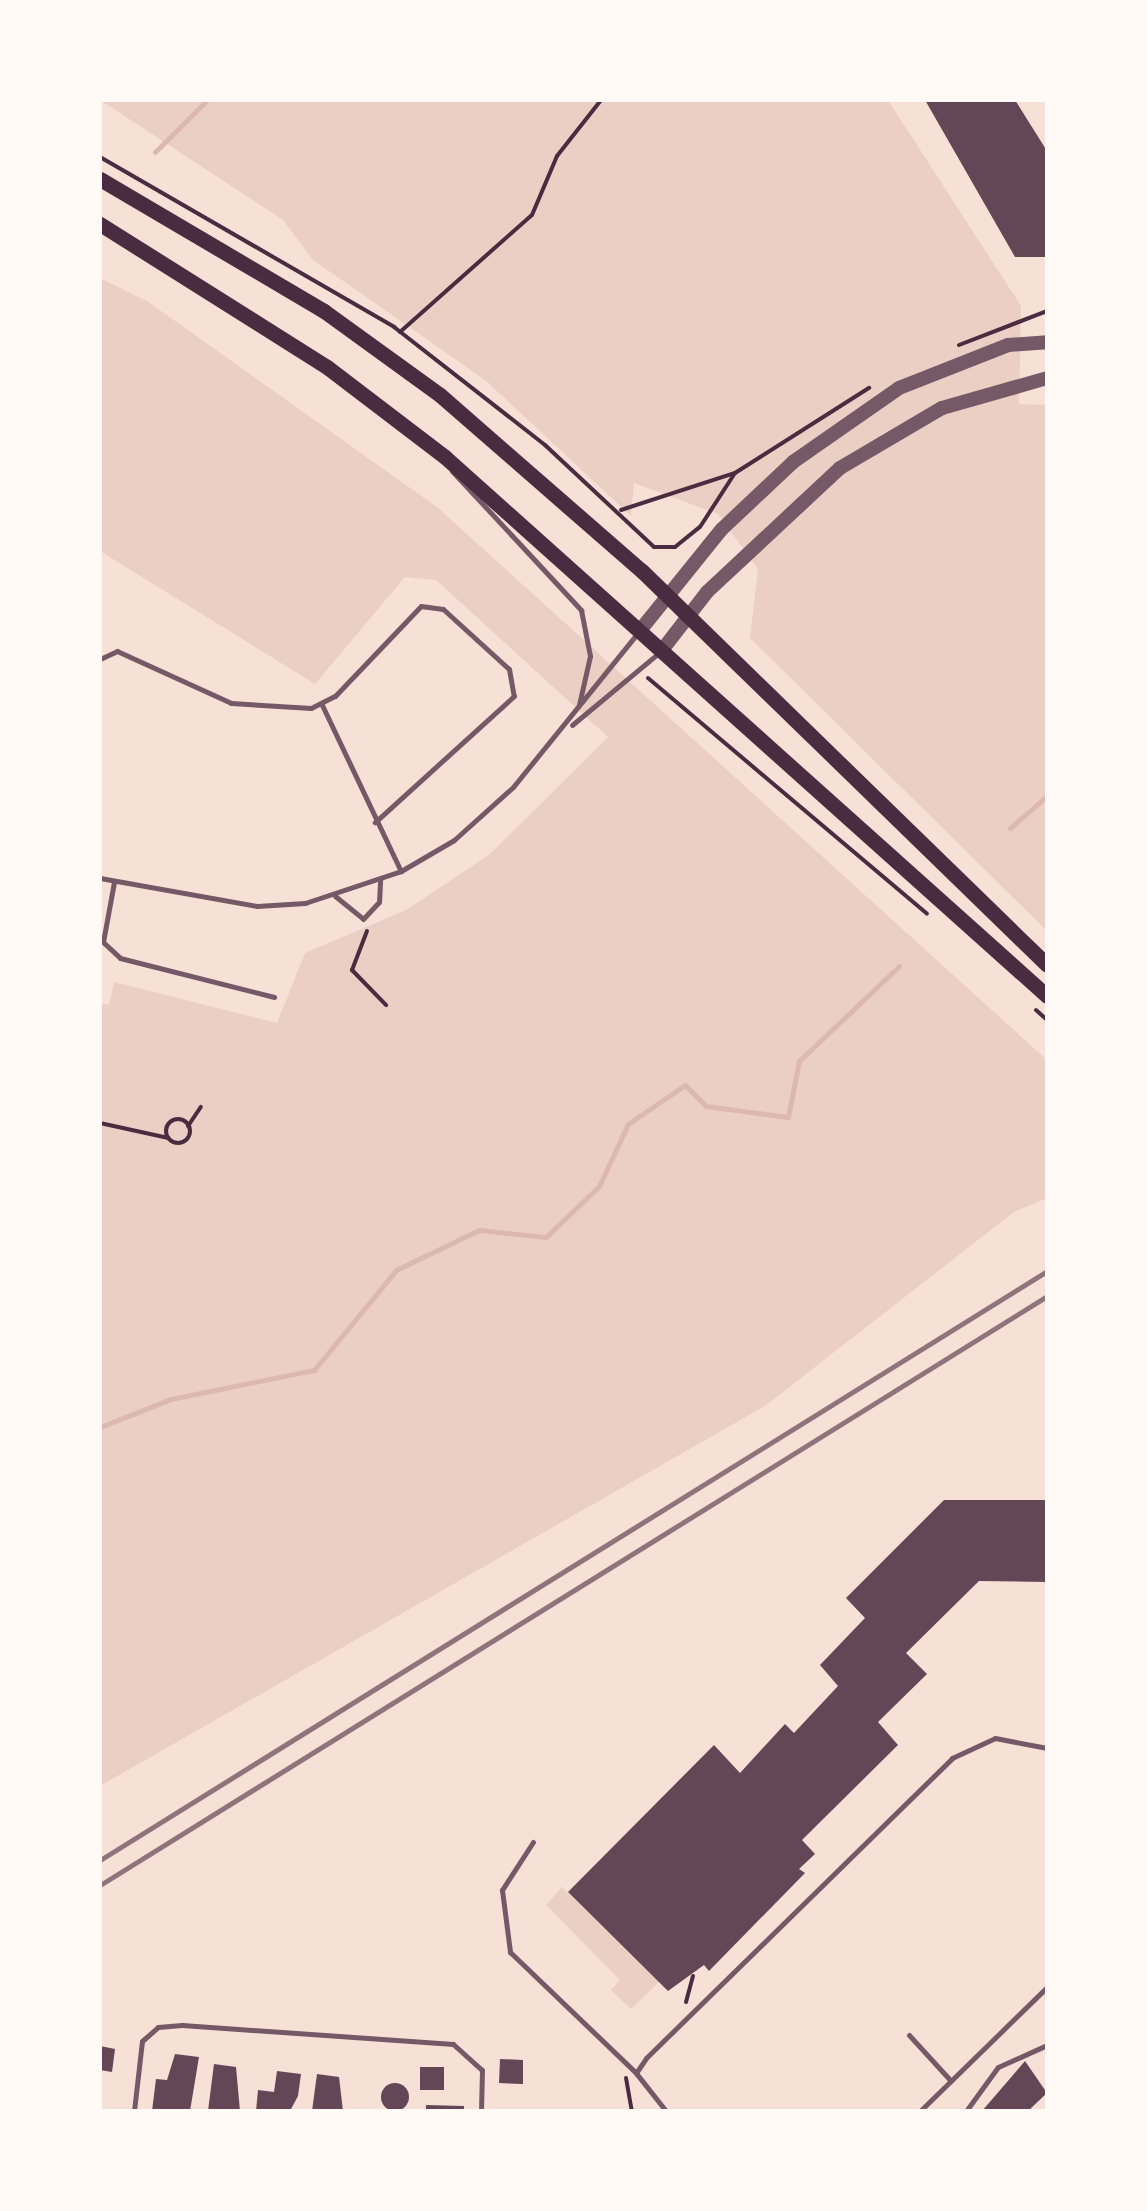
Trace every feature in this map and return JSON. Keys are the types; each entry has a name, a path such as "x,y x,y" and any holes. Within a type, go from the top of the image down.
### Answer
{"main road":[{"path":"100,179 370,342 667,594 1047,965"},
{"path":"100,224 327,367 446,457 642,628 1047,996"}],"street":[{"path":"642,628 667,594 794,462 900,388 1008,345 1047,342"},
{"path":"664,649 690,616 840,468 942,408 1047,378"}],"lane":[{"path":"446,457 456,480 581,610 590,656 570,726"},
{"path":"100,659 118,651 231,703 322,706 430,604 516,684 507,707 375,822"},
{"path":"570,726 642,628"},
{"path":"100,878 257,906 335,896 380,880 454,840 570,726 664,649"},
{"path":"322,706 401,871"},
{"path":"335,896 341,910 366,917 380,880"},
{"path":"114,882 102,944 120,958 274,997"},
{"path":"636,2074 952,1758 995,1738 1047,1748"},
{"path":"533,1842 508,1871 500,1900 510,1952 636,2074 666,2111"},
{"path":"920,2111 1047,1986"},
{"path":"134,2111 142,2042 158,2027 182,2026 452,2044 482,2070 481,2111"},
{"path":"909,2035 951,2080"},
{"path":"966,2111 998,2067 1047,2045"}],"path":[{"path":"400,332 532,215 558,156 601,100"},
{"path":"621,510 735,473"},
{"path":"639,672 932,918"},
{"path":"366,917 352,970 386,1004"},
{"path":"1033,1007 1047,1020"},
{"path":"100,1123 184,1140 188,1126 205,1110"},
{"path":"168,1138 171,1122 188,1126"}],"shaded area":[{"path":"100,100 888,100 1021,306 1019,404 1047,405 1047,931 750,638 758,569 718,514 634,483 631,516 485,380 313,260 283,220"},
{"path":"100,278 147,301 437,507 1047,1060 1047,1198 1014,1212 765,1406 100,1786 100,1003 109,1005 114,982 277,1023 305,953 406,910 490,854 608,737 436,580 405,577 315,684 100,551"},
{"path":"562,1887 659,1982 631,2009 611,1990 620,1980 546,1905"}],"building":[{"path":"925,100 1015,100 1047,151 1047,257 1015,257"},
{"path":"944,1500 1047,1500 1047,1582 979,1581 906,1653 927,1674 878,1722 898,1745 802,1840 815,1854 799,1869 805,1873 709,1971 704,1965 668,1991 568,1892 714,1745 740,1773 785,1724 794,1733 838,1686 820,1665 865,1618 846,1598"},
{"path":"100,2046 115,2049 112,2072 100,2070"},
{"path":"175,2054 199,2057 190,2111 152,2111 156,2079 167,2080"},
{"path":"500,2059 523,2060 523,2084 499,2083"},
{"path":"1025,2061 1047,2093 1028,2111 982,2111"},
{"path":"214,2064 236,2067 240,2111 208,2111"},
{"path":"420,2067 444,2067 444,2090 420,2090"},
{"path":"277,2071 301,2074 298,2096 290,2111 256,2111 258,2090 274,2092"},
{"path":"317,2074 339,2077 343,2111 312,2111"},
{"path":"395,2083 405,2087 409,2097 405,2107 395,2111 385,2107 381,2097 385,2087"},
{"path":"426,2105 464,2106 464,2111 426,2111"}],"waterway":[{"path":"155,152 207,100"},
{"path":"1010,828 1047,796"},
{"path":"100,1427 171,1399 314,1370 396,1270 479,1230 546,1237 599,1186 628,1124 685,1085 706,1106 788,1117 799,1061 899,966"}],"railway":[{"path":"100,1860 1047,1271"},
{"path":"100,1885 1047,1296"}]}
